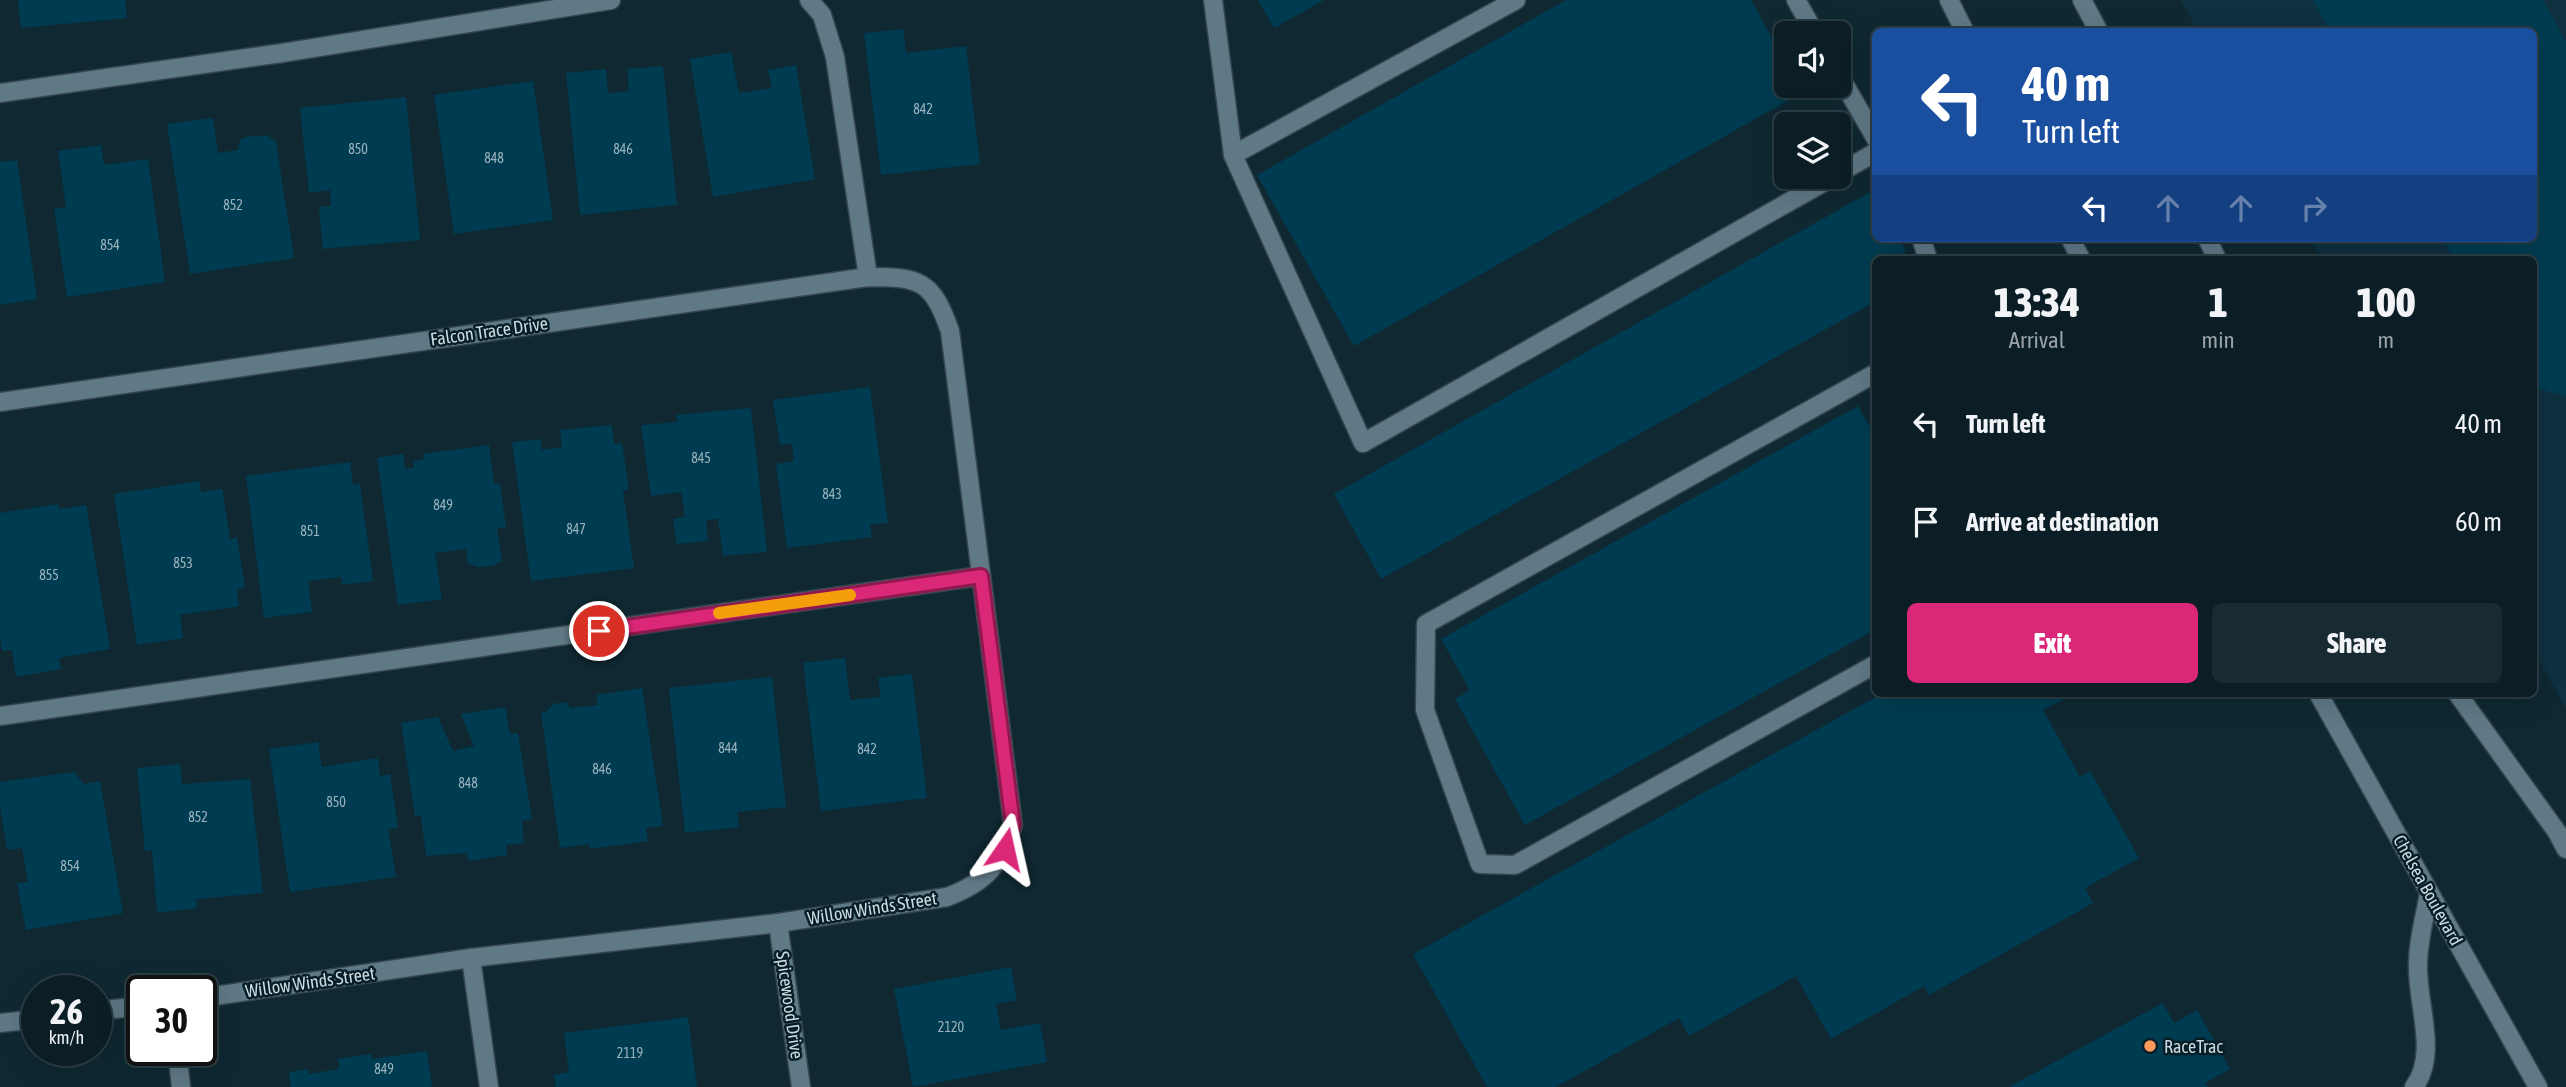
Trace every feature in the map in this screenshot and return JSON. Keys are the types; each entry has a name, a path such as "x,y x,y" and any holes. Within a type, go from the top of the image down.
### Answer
{"street":[{"path":"0,93 282,53 611,0"},
{"path":"809,0 822,15 835,57 868,277"},
{"path":"1213,0 1233,155 1363,443 1812,189"},
{"path":"1233,155 1516,0"},
{"path":"1796,0 1808,21"},
{"path":"1950,0 1963,28"},
{"path":"2082,0 2097,28"},
{"path":"1851,96 1872,132"},
{"path":"1851,166 1872,154"},
{"name":"Falcon Trace Drive","path":"0,402 868,277 906,277 931,291 943,309 950,331"},
{"name":"Willow Winds Street","path":"217,996 471,958 778,923 947,897 971,888 991,872 1005,849 1013,825 950,331"},
{"path":"1872,375 1426,624 1426,710 1480,864 1515,865 1872,666"},
{"path":"0,716 981,576"},
{"name":"Chelsea Boulevard","path":"2320,697 2538,1087"},
{"path":"2460,697 2562,830 2566,849"},
{"path":"2414,1087 2423,1075 2426,1045 2417,967 2429,893"},
{"name":"Spicewood Drive","path":"778,923 802,1087"},
{"path":"471,958 489,1087"},
{"path":"0,1023 21,1021"},
{"path":"179,1066 181,1087"}],"shaded area":[{"path":"2180,0 2566,0 2566,709 2537,656 2537,256 2319,256 2312,242 2537,242 2537,28 2196,28"}],"building":[{"path":"18,0 125,0 127,18 21,28"},
{"path":"1258,0 1324,0 1274,28"},
{"path":"1566,0 1751,0 1774,41 1774,98 1792,98 1354,346 1257,175"},
{"path":"2313,0 2543,0 2566,42 2566,396 2537,389 2537,256 2452,256 2444,242 2537,242 2537,28 2328,28"},
{"path":"903,29 906,53 966,46 980,164 881,175 864,33"},
{"path":"731,52 739,93 772,88 768,70 796,65 815,179 713,197 690,59"},
{"path":"663,66 677,205 580,215 566,73 606,69 608,93 629,91 627,69"},
{"path":"533,81 553,220 454,234 434,95"},
{"path":"406,97 420,240 323,249 319,207 331,206 330,190 309,193 300,108"},
{"path":"213,118 218,153 238,150 240,140 246,137 267,135 276,142 294,258 190,274 167,124"},
{"path":"101,145 104,165 148,159 165,282 67,297 54,209 66,207 58,151"},
{"path":"17,160 37,299 0,305 0,162"},
{"path":"1872,191 1872,242 1900,242 1906,251 1898,256 1872,256 1872,303 1381,579 1334,494"},
{"path":"870,387 888,523 870,525 872,537 787,548 776,464 794,461 792,444 780,445 773,400"},
{"path":"1858,406 1872,431 1872,631 1525,825 1455,699 1470,690 1441,639"},
{"path":"751,408 767,552 723,556 718,519 706,520 708,541 677,544 673,519 685,517 681,492 651,496 641,425 677,422 676,415"},
{"path":"612,425 614,444 622,443 629,489 623,491 634,568 531,581 512,442 540,439 542,450 562,447 560,430"},
{"path":"489,445 494,484 500,483 506,527 497,528 502,561 493,566 478,567 468,564 466,549 435,553 442,599 398,605 377,458 403,454 405,469 414,468 413,461 424,459 423,454"},
{"path":"350,462 353,485 360,484 373,581 342,585 341,577 308,581 312,612 264,618 246,476"},
{"path":"200,481 201,492 222,489 230,539 237,537 245,588 237,589 239,606 180,615 183,638 137,645 114,494"},
{"path":"58,504 59,509 86,505 110,649 59,658 61,669 16,677 12,650 2,651 0,637 0,513"},
{"path":"845,658 850,700 881,697 878,678 912,674 927,798 821,811 803,663"},
{"path":"772,677 786,807 737,812 739,827 685,833 669,688"},
{"path":"642,688 663,826 646,828 648,841 590,849 589,844 560,848 541,713 546,712 553,704 565,702 571,708 598,705 596,695"},
{"path":"1876,697 2068,697 2043,710 2080,777 2090,771 2139,858 2085,888 2093,903 1929,995 1924,986 1831,1039 1796,976 1689,1036 1679,1018 1556,1087 1487,1087 1413,954"},
{"path":"505,707 510,734 518,733 532,819 522,821 524,843 506,845 507,855 468,861 467,853 426,856 421,816 415,816 401,723 438,717 453,751 474,746 461,714"},
{"path":"318,742 322,767 378,758 380,776 390,774 398,828 388,829 396,877 290,892 269,749"},
{"path":"180,764 182,784 250,779 263,893 196,899 197,908 157,913 152,850 145,851 137,768"},
{"path":"74,772 84,784 100,781 123,913 26,930 17,883 28,882 22,848 7,850 0,807 0,782"},
{"path":"1011,967 1017,1000 996,1004 1001,1030 1040,1023 1047,1062 913,1087 894,989"},
{"name":"RaceTrac","path":"2163,1003 2174,1023 2197,1010 2230,1069 2205,1083 2208,1087 2009,1087"},
{"path":"688,1017 697,1087 556,1087 554,1075 569,1072 564,1033"},
{"path":"427,1051 432,1087 291,1087 289,1072 308,1069 309,1074 339,1069 338,1059 371,1054 372,1059"}],"slow traffic":[{"path":"719,613 850,595"}],"place":[{"name":"RaceTrac","path":"2150,1046"}],"route":[{"path":"599,631 981,576 1013,825 1005,849"}]}
